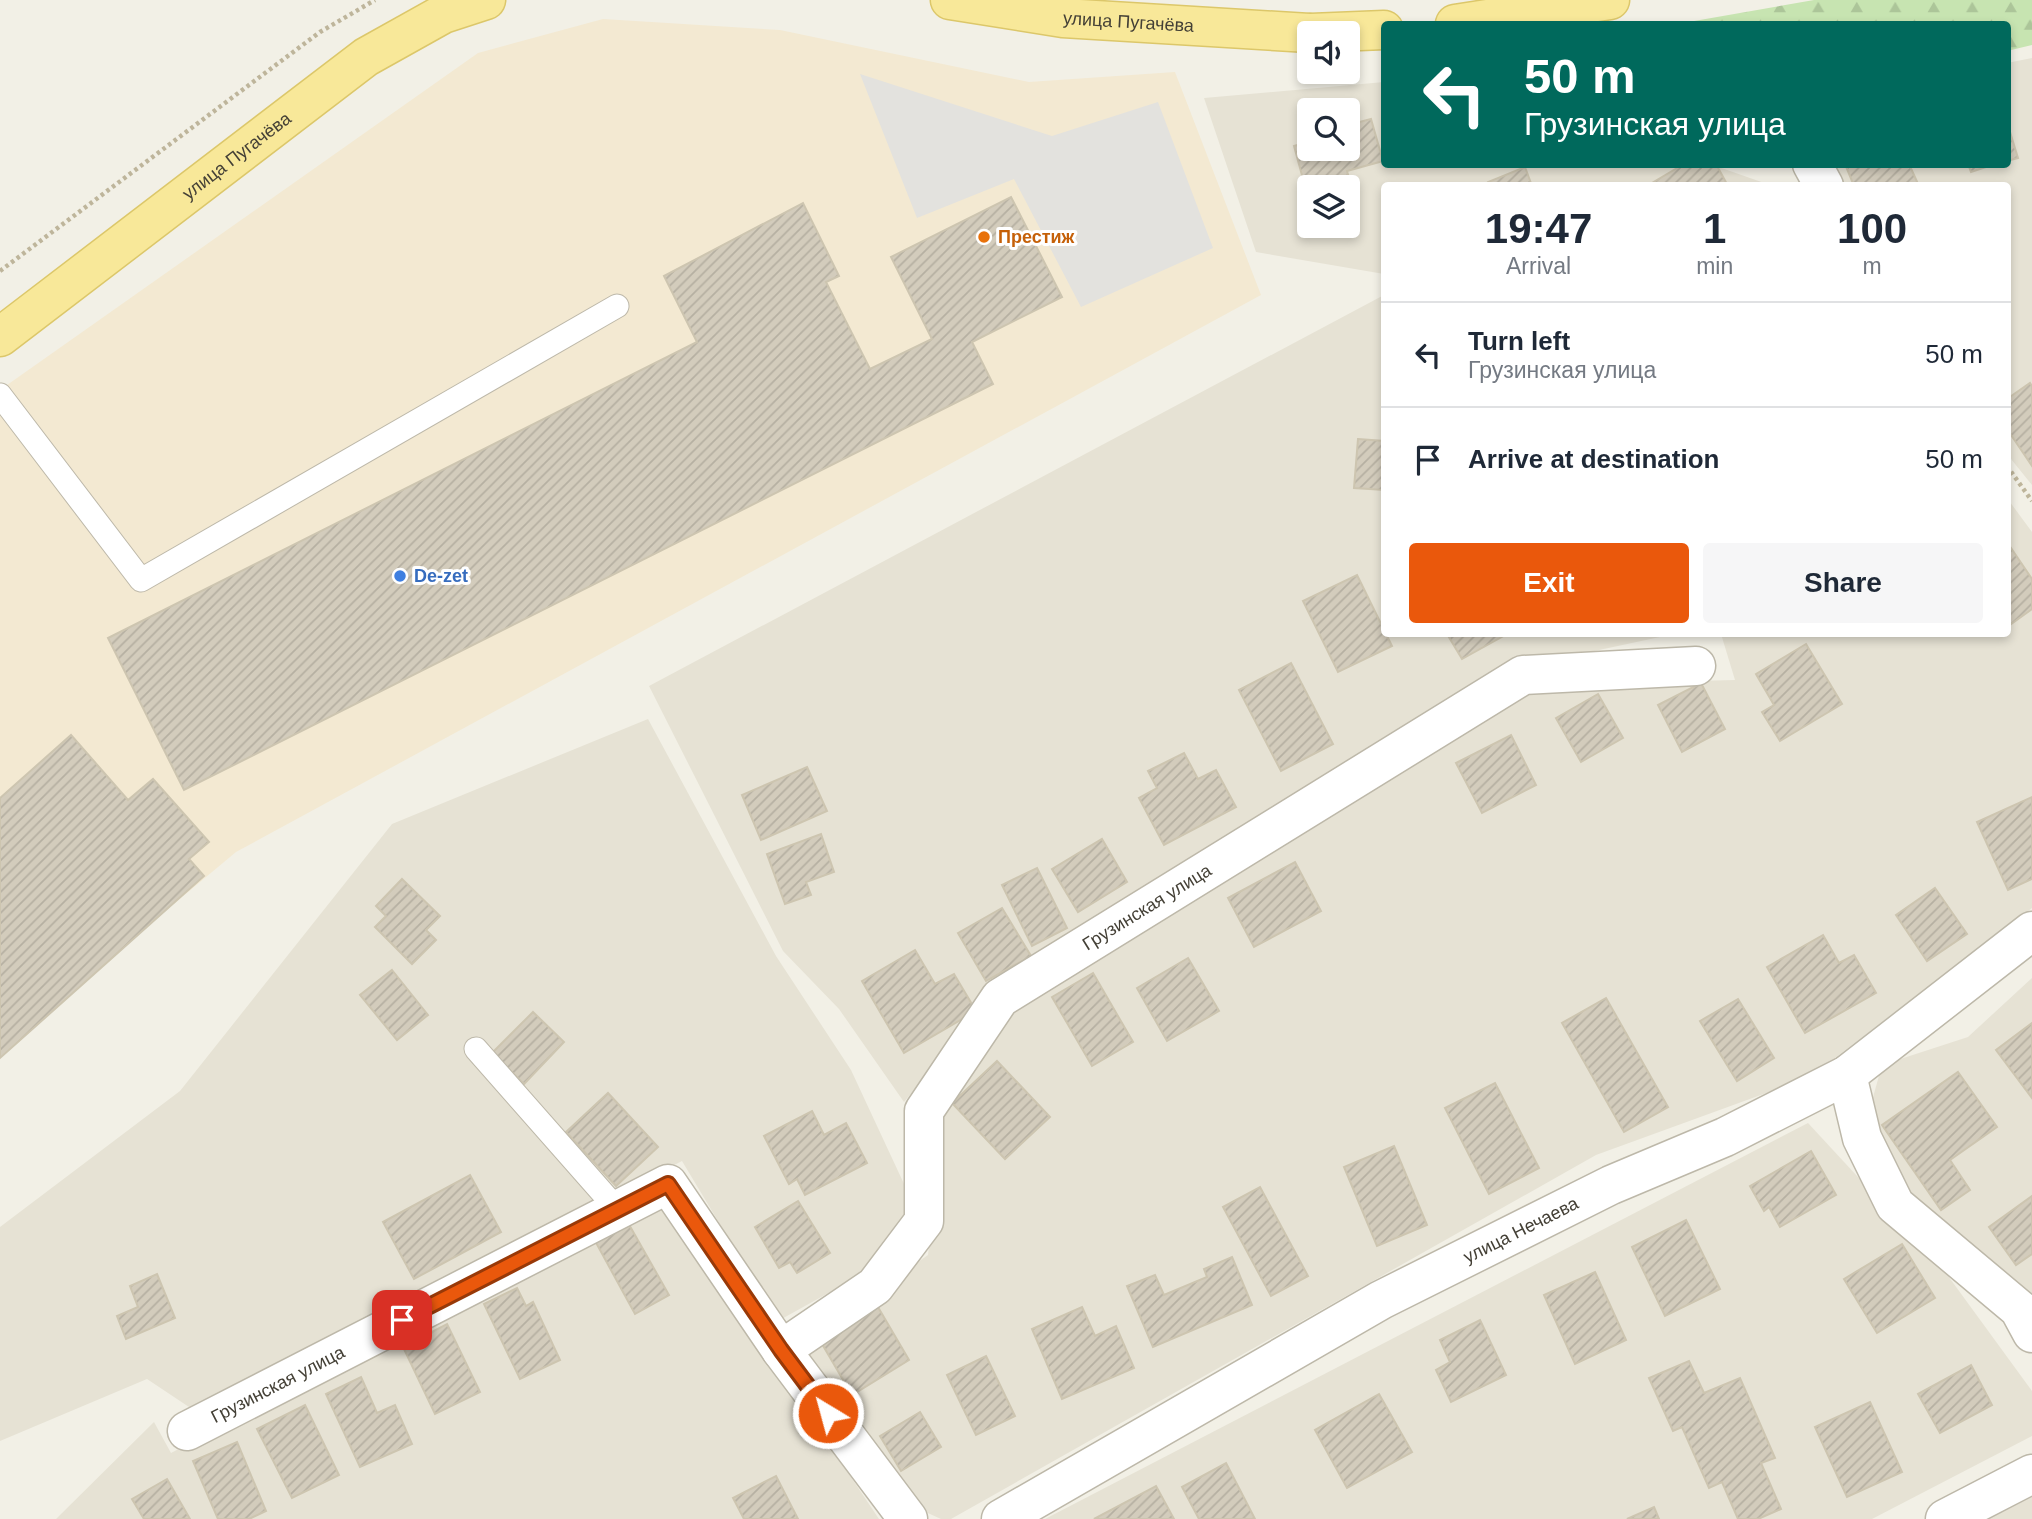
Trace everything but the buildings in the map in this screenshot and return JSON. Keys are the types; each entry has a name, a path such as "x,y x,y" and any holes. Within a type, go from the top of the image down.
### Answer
{"main road":[{"name":"улица Пугачёва","path":"0,337 366,57 443,14 486,0"},
{"name":"улица Пугачёва","path":"950,0 1063,18 1297,32"},
{"path":"1474,21 1610,0"},
{"name":"улица Пугачёва","path":"1360,31 1381,30"}],"street":[{"name":"Грузинская улица","path":"187,1431 668,1184 781,1350 875,1286 925,1222 924,1111 1000,998 1523,675 1696,666"},
{"name":"улица Нечаева","path":"1001,1519 1381,1300 1611,1185 1725,1137 1847,1075 2032,930"},
{"path":"1847,1075 1862,1138 1895,1205 2019,1309 2032,1333"},
{"path":"781,1350 908,1519"},
{"path":"1945,1519 2032,1474"}],"lane":[{"path":"0,395 141,580 617,306"},
{"path":"476,1049 617,1208"}],"path":[{"path":"0,271 320,32 375,0"},
{"path":"2011,471 2032,500"}],"shaded area":[{"path":"603,19 780,30 1029,82 1175,72 1261,295 236,852 0,1049 0,390 478,53"},
{"path":"2032,58 2032,485 2011,459 2011,182 1836,182 1828,168 2011,168 2011,62"},
{"path":"860,74 1052,136 1158,102 1213,248 1081,307 1014,179 917,218"},
{"path":"1381,82 1381,168 1721,168 1761,182 1381,182 1381,273 1256,252 1204,98"},
{"path":"1381,297 1381,637 1660,637 1514,668 991,997 904,1102 839,1009 783,951 649,686"},
{"path":"2011,503 2032,532 2032,908 1810,1077 1596,1155 951,1519 941,1519 908,1504 798,1347 928,1255 945,1097 987,1027 1539,685 1735,680 1722,637 2011,637"},
{"path":"648,719 776,956 851,1070 918,1214 877,1266 778,1321 682,1161 198,1413 147,1379 0,1441 0,1227 180,1091 392,824"},
{"path":"2032,978 2032,1313 1907,1195 1870,1108 1882,1065 1968,1037"},
{"path":"1808,1123 1943,1269 2032,1391 2032,1436 1872,1519 1045,1519"},
{"path":"662,1195 879,1519 56,1519 154,1422 171,1453"},
{"path":"2032,1488 2032,1519 1973,1519"}],"green space":[{"path":"1814,0 2032,0 2032,45 2011,50 2011,21 1694,21"}],"place":[{"name":"Престиж","path":"984,237"},
{"name":"De-zet","path":"400,576"}],"route":[{"path":"402,1320 668,1184 781,1350 828,1413"}]}
